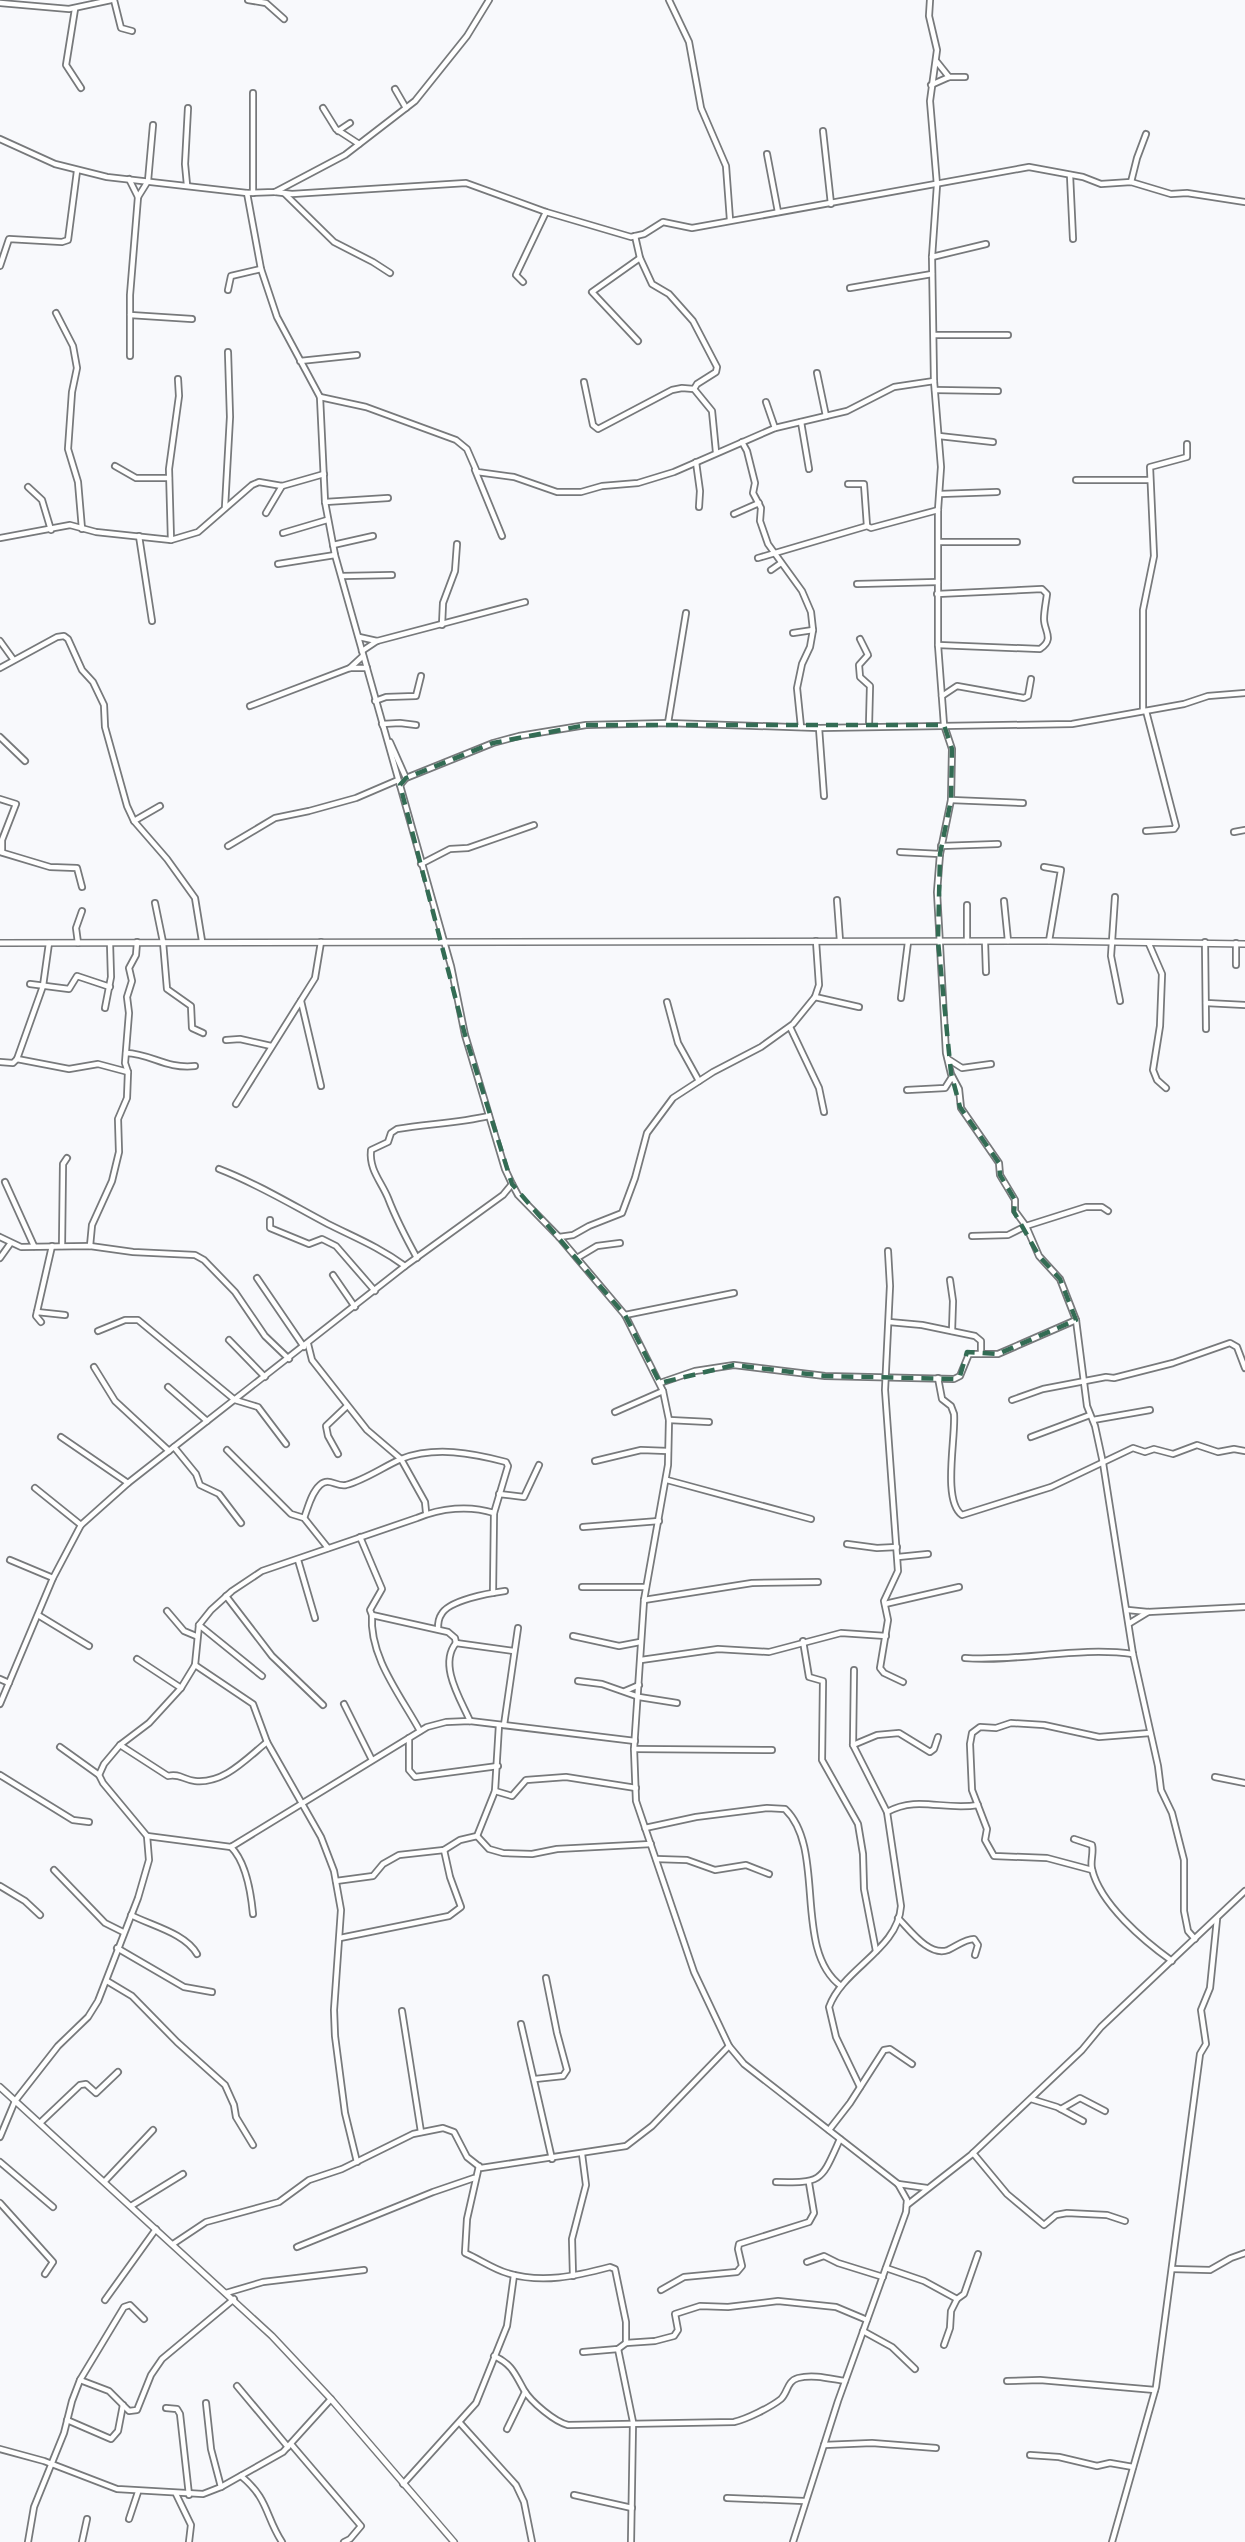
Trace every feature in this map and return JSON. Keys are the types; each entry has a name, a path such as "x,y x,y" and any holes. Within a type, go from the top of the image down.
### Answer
{"street":[{"path":"55,0 56,8"},
{"path":"0,3 75,9 112,0 121,28 132,31"},
{"path":"248,0 266,1 284,19"},
{"path":"275,192 345,155 406,108 438,74 467,36 489,0"},
{"path":"669,0 689,42 701,108 726,166 730,220"},
{"path":"930,0 929,16 937,62 931,85 931,131 937,185 932,274 935,336 934,381 939,436 940,494 938,645 944,725 952,749 951,800 940,854 938,941 943,960 948,1059 952,1077 959,1089 961,1108 999,1163 1000,1175 1015,1200 1015,1211 1026,1226 1039,1256 1060,1279 1077,1322 1084,1382 1103,1463 1128,1610 1133,1654 1161,1790 1172,1813 1184,1860 1184,1911 1188,1931 1195,1939"},
{"path":"75,9 66,65 81,88"},
{"path":"937,62 949,77"},
{"path":"931,85 949,77 965,77"},
{"path":"395,89 406,108"},
{"path":"253,93 253,193"},
{"path":"187,185 185,164 188,108"},
{"path":"323,108 338,131 359,144"},
{"path":"338,131 350,123"},
{"path":"130,356 130,315 138,197 148,181 153,125"},
{"path":"823,131 831,204"},
{"path":"1131,182 1146,134"},
{"path":"0,139 41,159 78,171 247,193 285,194 466,183 546,212 627,236 644,234 663,222 692,228 1029,167 1110,185 1131,182 1171,194 1187,193 1245,202"},
{"path":"767,154 778,212"},
{"path":"0,266 9,239 62,242 68,240 71,236 78,171"},
{"path":"1070,175 1073,239"},
{"path":"129,179 138,197"},
{"path":"247,193 261,269 278,317 320,397 325,502 335,555 442,943 451,966 465,1035 512,1184 518,1195 559,1237 625,1315 663,1391 669,1420 667,1480 644,1600 634,1749 636,1801 694,1972 729,2046 744,2064 898,2184 907,2205"},
{"path":"285,194 334,242 390,273"},
{"path":"523,282 516,275 546,212"},
{"path":"635,236 640,258 654,286 669,294 694,322 705,348 717,367 716,372 697,384 694,389"},
{"path":"932,257 986,244"},
{"path":"638,341 592,292 640,258"},
{"path":"228,290 231,276 261,269"},
{"path":"850,288 932,274"},
{"path":"56,313 73,346 77,368 72,392 68,449 78,482 82,529"},
{"path":"130,315 192,319"},
{"path":"935,336 1008,335"},
{"path":"225,507 230,417 228,352"},
{"path":"300,361 357,354"},
{"path":"818,373 826,416"},
{"path":"171,540 169,478 179,396 178,379"},
{"path":"476,470 514,477 550,491 581,492 602,486 638,483 674,472 775,428 856,408 894,387 934,381"},
{"path":"584,382 593,425 598,429 672,390 694,389 712,411 716,452"},
{"path":"935,390 998,391"},
{"path":"320,397 366,407 456,440 467,449 502,536"},
{"path":"765,402 775,428"},
{"path":"801,422 809,469"},
{"path":"939,436 993,442"},
{"path":"742,442 747,451 755,483 754,496 759,503 762,528 768,544 802,591 810,612 813,630 797,688 801,727"},
{"path":"1146,831 1174,830 1176,826 1145,710 1143,610 1154,556 1149,480 1151,465 1187,458 1187,444"},
{"path":"696,462 700,491 699,507"},
{"path":"115,466 136,478 169,478"},
{"path":"0,538 70,525 82,529 171,540 198,532 252,485 260,482 282,486 324,474"},
{"path":"1076,480 1149,480"},
{"path":"848,484 864,484 867,526"},
{"path":"28,486 42,500 51,530"},
{"path":"266,513 282,486"},
{"path":"940,494 997,492"},
{"path":"325,502 388,498"},
{"path":"734,514 759,503"},
{"path":"758,558 867,526 871,528 938,510"},
{"path":"283,533 327,520"},
{"path":"139,536 152,621"},
{"path":"333,545 373,536"},
{"path":"939,542 1017,542"},
{"path":"442,625 442,603 455,571 457,544"},
{"path":"278,564 335,555"},
{"path":"771,570 782,563"},
{"path":"342,576 392,575"},
{"path":"857,584 938,582"},
{"path":"937,594 1042,589 1047,594 1043,621 1049,633 1048,641 1040,649 938,645"},
{"path":"359,637 377,641 525,602"},
{"path":"668,723 686,613"},
{"path":"793,633 813,630"},
{"path":"0,668 57,637 64,636 68,639 82,670 93,682 104,705 107,733 134,822 190,889 197,907 202,941"},
{"path":"860,639 868,655 859,665 860,677 870,687 869,725"},
{"path":"0,641 13,659"},
{"path":"350,668 377,641"},
{"path":"250,706 350,668 367,668"},
{"path":"375,701 386,697 416,696 421,676"},
{"path":"942,696 957,686 1024,699 1028,696 1031,679"},
{"path":"228,846 275,818 345,801 399,783 406,778 494,743 519,736 586,725 668,723 819,728 869,725 1072,724 1209,696 1245,693"},
{"path":"382,724 406,778"},
{"path":"382,724 416,725"},
{"path":"819,728 824,796"},
{"path":"0,737 25,761"},
{"path":"0,799 16,804 1,852 50,867 77,868 82,887"},
{"path":"951,800 1023,802"},
{"path":"134,822 160,806"},
{"path":"421,864 450,849 468,848 534,825"},
{"path":"1234,832 1245,830"},
{"path":"941,846 998,844"},
{"path":"900,852 940,854"},
{"path":"1044,867 1061,870 1049,941"},
{"path":"1115,897 1111,956 1120,1001"},
{"path":"837,900 840,941"},
{"path":"1004,901 1008,941"},
{"path":"155,903 163,942 168,991 191,1006 192,1028 203,1033"},
{"path":"967,905 967,942"},
{"path":"78,943 76,928 82,911"},
{"path":"559,1237 573,1235 622,1213 650,1127 673,1098 761,1047 790,1027 815,997 819,985 816,941"},
{"path":"0,943 1049,941 1245,944"},
{"path":"122,1069 126,1053 127,997 132,981 129,964 136,955 137,942"},
{"path":"236,1104 315,978 321,942"},
{"path":"901,998 908,942"},
{"path":"985,942 986,972"},
{"path":"1205,942 1206,1029"},
{"path":"0,1062 13,1063 17,1059 43,986 49,943"},
{"path":"105,1008 110,987 110,943"},
{"path":"1236,943 1236,965"},
{"path":"1149,944 1162,974 1160,1026 1153,1070 1157,1080 1166,1088"},
{"path":"30,984 69,989 77,976 110,987"},
{"path":"815,997 859,1007"},
{"path":"301,1001 321,1086"},
{"path":"667,1002 678,1043 699,1081"},
{"path":"1206,1004 1245,1005"},
{"path":"790,1027 819,1088 824,1112"},
{"path":"225,1040 240,1039 271,1046"},
{"path":"126,1053 141,1055 173,1067 195,1066"},
{"path":"17,1059 69,1069 98,1064 128,1072"},
{"path":"948,1059 962,1068 991,1064"},
{"path":"90,1246 92,1225 112,1181 119,1152 119,1116 127,1098 128,1072 125,1063"},
{"path":"907,1090 945,1088 952,1077"},
{"path":"417,1258 396,1222 387,1196 374,1172 372,1150 388,1142 391,1133 397,1129 444,1121 462,1122 489,1116"},
{"path":"62,1246 63,1164 67,1158"},
{"path":"219,1170 251,1181 329,1225 379,1247 405,1266"},
{"path":"5,1182 34,1246"},
{"path":"0,1704 53,1578 81,1525 128,1483 297,1353 405,1266 503,1195 512,1184"},
{"path":"503,1195 518,1195"},
{"path":"972,1236 1008,1235 1026,1226 1086,1207 1102,1207 1108,1211"},
{"path":"270,1220 270,1228 309,1244 322,1239 336,1246 375,1291"},
{"path":"567,1247 573,1235"},
{"path":"0,1238 21,1247 90,1246 133,1252 191,1254 200,1257 235,1292 265,1336 289,1359"},
{"path":"0,1258 10,1244"},
{"path":"577,1258 597,1246 620,1244"},
{"path":"40,1322 37,1312 52,1246"},
{"path":"888,1251 888,1365 885,1378 898,1557 897,1578 885,1599 888,1613 881,1671 903,1682"},
{"path":"333,1275 355,1307"},
{"path":"257,1278 306,1345 312,1360 347,1406 373,1437 401,1459 425,1502 426,1512"},
{"path":"950,1280 952,1331"},
{"path":"625,1315 734,1293"},
{"path":"37,1312 65,1315"},
{"path":"98,1331 135,1318 235,1400 258,1407 286,1444"},
{"path":"889,1322 952,1331 979,1338 981,1354"},
{"path":"660,1383 695,1371 734,1365 825,1376 959,1377 968,1355 994,1354 1077,1322"},
{"path":"229,1340 265,1377"},
{"path":"1012,1400 1043,1389 1114,1378 1173,1363 1230,1343 1237,1347 1245,1368"},
{"path":"297,1353 312,1360"},
{"path":"94,1367 115,1401 172,1449 196,1474 200,1485 219,1494 241,1523"},
{"path":"938,1378 942,1400 951,1406 954,1414 951,1491 961,1514 1040,1491 1132,1448 1145,1452 1154,1449 1170,1454 1197,1445 1218,1452 1234,1449 1245,1451"},
{"path":"168,1387 207,1421"},
{"path":"615,1412 663,1391"},
{"path":"338,1454 328,1436 326,1426 347,1406"},
{"path":"1031,1437 1091,1418 1150,1410"},
{"path":"669,1420 709,1422"},
{"path":"61,1437 128,1483"},
{"path":"227,1450 291,1514 304,1518 328,1548"},
{"path":"595,1461 619,1457 634,1451 668,1451"},
{"path":"304,1518 322,1483 329,1481 347,1485 401,1459 433,1452 477,1455 506,1462 508,1466 494,1513 493,1593"},
{"path":"499,1494 524,1497 539,1465"},
{"path":"667,1480 811,1519"},
{"path":"35,1488 81,1525"},
{"path":"99,1775 112,1753 149,1723 181,1688 195,1665 196,1636 205,1616 226,1596 262,1571 298,1560 426,1512 476,1507 494,1513"},
{"path":"583,1527 659,1521"},
{"path":"360,1537 382,1588 369,1610 372,1616 371,1629 376,1650 420,1731"},
{"path":"847,1544 877,1548 897,1547"},
{"path":"898,1557 928,1554"},
{"path":"10,1560 53,1578"},
{"path":"298,1560 315,1618"},
{"path":"644,1600 752,1583 818,1582"},
{"path":"582,1587 646,1587"},
{"path":"885,1605 959,1587"},
{"path":"438,1629 441,1614 448,1607 505,1591"},
{"path":"226,1596 272,1656 323,1705"},
{"path":"1128,1610 1148,1612 1245,1607"},
{"path":"167,1611 184,1631 196,1636"},
{"path":"1130,1623 1148,1612"},
{"path":"38,1615 89,1647"},
{"path":"372,1616 438,1629 451,1634 456,1643"},
{"path":"200,1625 262,1676"},
{"path":"477,1836 495,1791 502,1725 518,1628"},
{"path":"641,1660 718,1649 769,1652 803,1641 841,1633 886,1636"},
{"path":"573,1636 619,1646 640,1642"},
{"path":"803,1641 809,1677 823,1682 822,1760 858,1824 863,1854 864,1889 876,1952"},
{"path":"456,1643 514,1651"},
{"path":"456,1643 452,1649 451,1675 470,1721"},
{"path":"964,1658 1002,1659 1081,1652 1133,1654"},
{"path":"137,1659 181,1688"},
{"path":"195,1665 253,1704 267,1742 321,1837 336,1881 341,1910 334,1998 335,2036 345,2113 357,2162"},
{"path":"854,1670 853,1745 887,1812 901,1897 898,1918 876,1952 841,1986 829,2007 830,2018 845,2059 860,2087"},
{"path":"0,1679 9,1683"},
{"path":"578,1681 625,1691 639,1697 677,1703"},
{"path":"625,1691 639,1685"},
{"path":"344,1704 372,1760"},
{"path":"147,1836 231,1847 300,1802 420,1731 446,1722 470,1721 635,1741"},
{"path":"1092,1870 1047,1858 996,1857 986,1840 987,1829 972,1790 970,1744 972,1733 977,1728 996,1728 1011,1723 1054,1726 1064,1731 1099,1737 1150,1733"},
{"path":"853,1745 877,1735 899,1733 930,1752 934,1749 938,1737"},
{"path":"409,1738 410,1770 415,1777 498,1766"},
{"path":"120,1745 168,1776 177,1775 193,1781 206,1781 224,1776 267,1742"},
{"path":"0,2137 15,2101 58,2046 88,2017 107,1981 149,1860 147,1836 133,1816 108,1791 99,1775 60,1747"},
{"path":"634,1749 772,1750"},
{"path":"0,1775 73,1820 89,1822"},
{"path":"495,1791 512,1796 526,1780 556,1777 636,1788"},
{"path":"1215,1777 1245,1783"},
{"path":"887,1812 909,1803 939,1807 978,1805"},
{"path":"645,1828 767,1808 785,1809 796,1826 805,1856 817,1946 831,1976 841,1986"},
{"path":"336,1881 373,1876 383,1864 399,1856 444,1850 460,1840 477,1836"},
{"path":"477,1836 489,1850 503,1853 531,1854 557,1848 651,1844"},
{"path":"1074,1839 1092,1845 1092,1870 1110,1903 1138,1934 1172,1961"},
{"path":"231,1847 238,1855 251,1896 253,1914"},
{"path":"340,1938 449,1916 459,1910 461,1907 450,1878 444,1850"},
{"path":"656,1859 687,1860 715,1870 746,1865 769,1874"},
{"path":"54,1870 105,1923 123,1932"},
{"path":"0,1886 25,1901 40,1915"},
{"path":"793,2542 804,2501 907,2205 974,2153 1082,2050 1101,2027 1245,1891"},
{"path":"131,1915 180,1938 197,1954"},
{"path":"898,1918 918,1939 939,1951 974,1939 978,1945 975,1954"},
{"path":"1112,2542 1155,2390 1200,2054 1206,2044 1201,2010 1210,1988 1217,1919"},
{"path":"1205,1930 1215,1937"},
{"path":"117,1948 184,1987 212,1992"},
{"path":"535,2079 562,2076 567,2070 556,2033 546,1978"},
{"path":"107,1981 132,1996 177,2042 225,2085 234,2105 236,2117 253,2145"},
{"path":"402,2011 421,2132"},
{"path":"521,2024 552,2159"},
{"path":"173,2244 206,2222 279,2202 309,2180 357,2162 433,2128 449,2129 458,2136 467,2157 479,2166 488,2168 621,2148 634,2142 729,2046"},
{"path":"829,2130 884,2049 890,2049 912,2064"},
{"path":"40,2123 80,2085 86,2084 96,2093 118,2072"},
{"path":"0,2087 234,2299 331,2399 454,2542"},
{"path":"1061,2109 1080,2098 1104,2111"},
{"path":"1031,2099 1061,2109 1083,2121"},
{"path":"105,2181 153,2130"},
{"path":"776,2182 809,2183 825,2171 840,2139"},
{"path":"974,2153 1011,2198 1044,2225 1056,2215 1067,2213 1107,2215 1125,2221"},
{"path":"573,2276 572,2239 586,2185 582,2154"},
{"path":"0,2162 53,2207"},
{"path":"479,2166 474,2178 464,2251 514,2275 547,2278 573,2276 610,2266 614,2268 626,2322 626,2343"},
{"path":"131,2206 183,2174"},
{"path":"297,2247 433,2192 474,2178"},
{"path":"661,2290 684,2277 737,2272 743,2263 738,2249 739,2244 809,2222 814,2213 809,2183"},
{"path":"898,2184 927,2188"},
{"path":"0,2203 53,2262 45,2274"},
{"path":"105,2300 156,2229"},
{"path":"1172,2269 1210,2270 1245,2253"},
{"path":"944,2344 950,2328 951,2312 957,2299 964,2294 978,2254"},
{"path":"807,2262 819,2257 829,2257 838,2264 883,2277"},
{"path":"886,2268 924,2281 957,2299"},
{"path":"226,2293 263,2282 364,2270"},
{"path":"403,2484 476,2403 507,2326 514,2275"},
{"path":"80,2380 109,2391 129,2411 137,2410 151,2375 162,2359 234,2299"},
{"path":"583,2352 618,2349 626,2343 655,2341 674,2336 678,2330 675,2314 700,2306 728,2307 777,2301 836,2307 867,2320"},
{"path":"28,2542 34,2507 80,2380 124,2307 132,2306 144,2319"},
{"path":"863,2331 892,2347 915,2369"},
{"path":"618,2349 633,2422 631,2542"},
{"path":"494,2356 513,2368 525,2392 564,2424 734,2422 743,2420 780,2399 791,2381 798,2378 822,2377 846,2381"},
{"path":"1007,2381 1040,2380 1155,2390"},
{"path":"237,2386 359,2524 360,2529 351,2541 344,2542"},
{"path":"507,2429 525,2392"},
{"path":"0,2449 50,2464 107,2487 138,2492 203,2494 242,2476 290,2444 331,2399"},
{"path":"206,2403 211,2449 221,2487"},
{"path":"67,2421 111,2439 118,2431 123,2405"},
{"path":"166,2408 177,2409 180,2414 189,2495"},
{"path":"460,2423 521,2493 532,2542"},
{"path":"824,2445 872,2443 936,2448"},
{"path":"1030,2455 1059,2457 1097,2466 1110,2463 1133,2467"},
{"path":"242,2476 260,2495 282,2542"},
{"path":"129,2518 138,2492"},
{"path":"176,2494 191,2525 189,2542"},
{"path":"574,2495 632,2508"},
{"path":"727,2498 804,2501"},
{"path":"82,2542 87,2519"}],"highlighted area":[{"path":"586,725 944,725 952,749 951,800 940,854 938,941 951,1073 960,1107 999,1163 1000,1175 1015,1200 1014,1212 1039,1256 1060,1279 1076,1320 998,1354 967,1352 960,1376 954,1379 825,1376 734,1365 660,1383 625,1315 512,1184 465,1035 400,785 406,778 493,743"}]}
